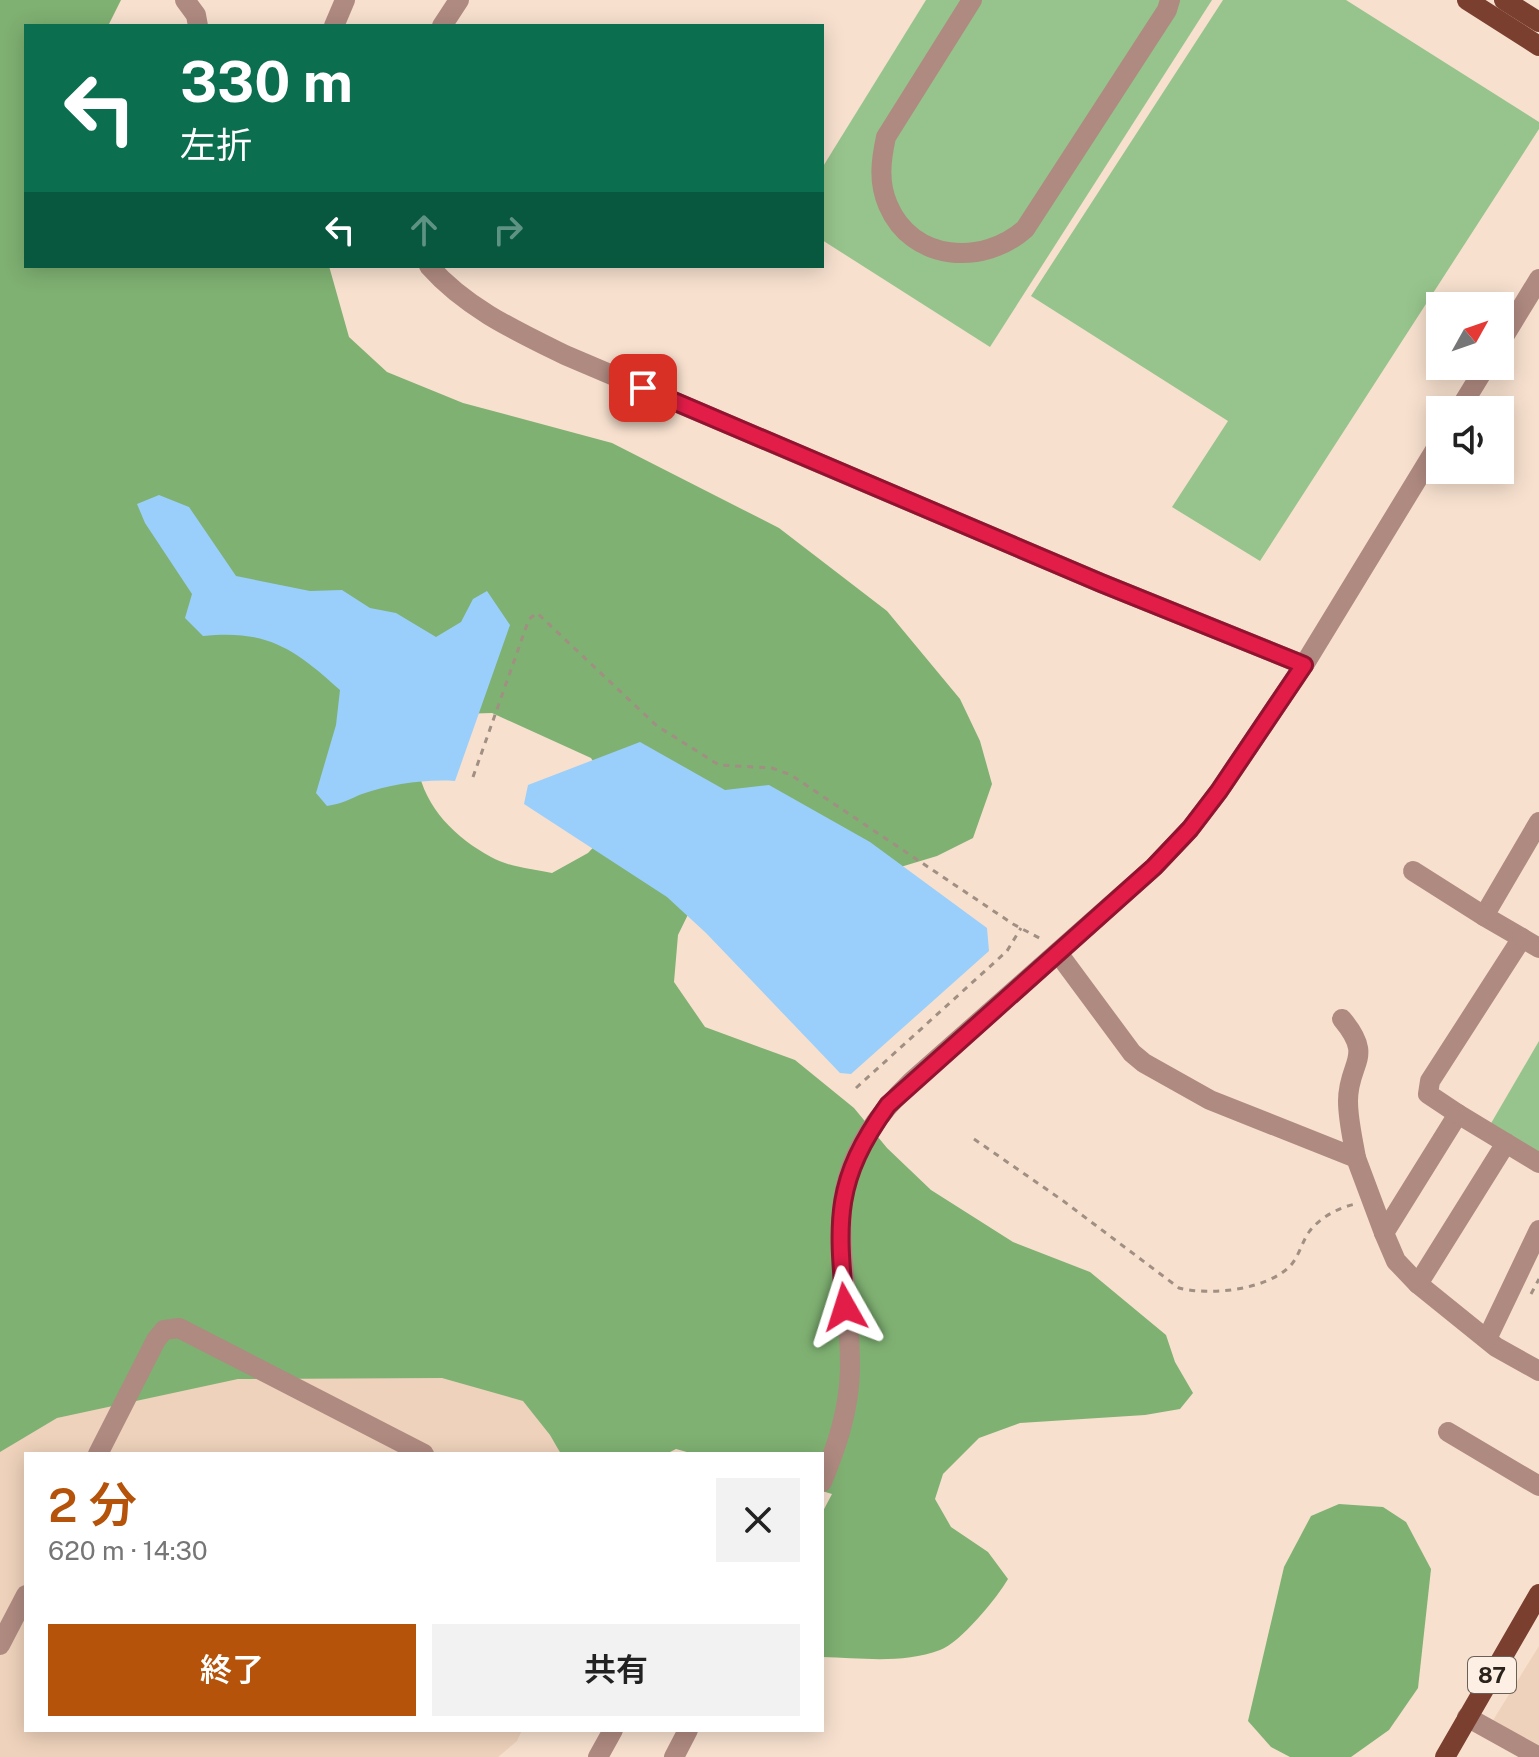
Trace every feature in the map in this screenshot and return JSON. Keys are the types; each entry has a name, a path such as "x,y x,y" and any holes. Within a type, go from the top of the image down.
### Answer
{"main road":[{"path":"1467,0 1539,46"},
{"path":"1504,0 1539,22"},
{"name":"87","path":"1445,1757 1539,1594"}],"street":[{"path":"185,0 196,15 198,24"},
{"path":"335,24 345,0"},
{"path":"972,0 886,137 880,163 888,205 899,223 915,239 941,251 966,255 1012,241 1025,229 1167,10 1170,0"},
{"path":"443,24 457,1"},
{"path":"431,268 496,321 565,355 1101,583 1304,665"},
{"path":"1514,320 1539,279"},
{"path":"824,1477 839,1441 850,1371 839,1220 849,1170 873,1125 888,1105 1154,867 1190,829 1304,665 1426,465"},
{"path":"1484,916 1539,822"},
{"path":"1413,871 1530,943 1430,1081 1428,1094 1539,1163"},
{"path":"1058,953 1132,1053 1144,1063 1210,1100 1356,1158"},
{"path":"1342,1019 1354,1033 1360,1048 1348,1099 1356,1158 1396,1261 1418,1284 1487,1339 1539,1371"},
{"path":"1384,1233 1458,1114"},
{"path":"1418,1284 1506,1143"},
{"path":"1487,1339 1539,1230"},
{"path":"99,1452 156,1340 164,1330 179,1328 420,1452"},
{"path":"1448,1432 1539,1486"},
{"path":"0,1645 24,1599"},
{"path":"1467,1717 1539,1757"},
{"path":"598,1757 612,1732"},
{"path":"674,1757 687,1732"}],"path":[{"path":"473,777 529,619 537,613 657,726 719,765 772,768 791,775 1021,928 1050,943 1058,953"},
{"path":"856,1088 1007,951 1021,928"},
{"path":"974,1139 1179,1288 1190,1291 1226,1291 1278,1275 1291,1264 1309,1231 1332,1213 1370,1197"}],"shaded area":[{"path":"371,1234 619,1452 24,1452 24,1732 521,1732 517,1741 498,1757 0,1757 0,1351"},
{"path":"1539,1646 1539,1746 1492,1722"}],"green space":[{"path":"0,0 121,0 109,24 24,24 24,268 330,268 349,337 387,372 463,403 612,443 779,528 887,611 960,699 980,741 992,784 973,838 937,856 874,875 698,894 678,935 674,982 705,1027 795,1060 854,1108 887,1148 931,1190 1013,1242 1090,1272 1166,1335 1175,1362 1193,1393 1180,1409 1145,1415 1020,1423 979,1438 943,1474 935,1499 951,1527 988,1552 1008,1579 958,1639 940,1650 897,1659 824,1657 824,1509 832,1494 824,1492 824,1452 687,1452 676,1449 670,1452 560,1452 523,1401 442,1378 238,1379 57,1418 0,1452","holes":["492,713 591,758 604,779 606,834 588,853 552,873 505,863 466,841 435,809 427,796 418,768 459,714"]},
{"path":"926,0 1212,0 990,347 824,241 824,165"},
{"path":"1223,0 1346,0 1539,122 1539,129 1434,292 1426,292 1426,304 1260,561 1172,507 1228,421 1031,296"},
{"path":"1539,1041 1539,1154 1490,1125"},
{"path":"1339,1504 1383,1507 1406,1522 1431,1569 1418,1688 1389,1730 1351,1757 1290,1757 1271,1747 1248,1721 1284,1567 1311,1516"}],"water":[{"path":"159,495 189,507 236,576 310,591 342,590 370,608 396,613 436,637 461,622 473,599 487,591 510,625 455,781 396,785 327,806 316,793 336,725 340,690 309,663 279,645 245,636 203,636 185,618 192,594 145,523 137,504"},
{"path":"640,742 725,790 769,785 870,842 987,928 989,951 851,1074 840,1073 706,933 667,897 524,804 528,785"}],"route":[{"path":"643,388 1101,583 1304,665 1190,829 1154,867 912,1081 873,1125 849,1170 839,1220 845,1307"}]}
